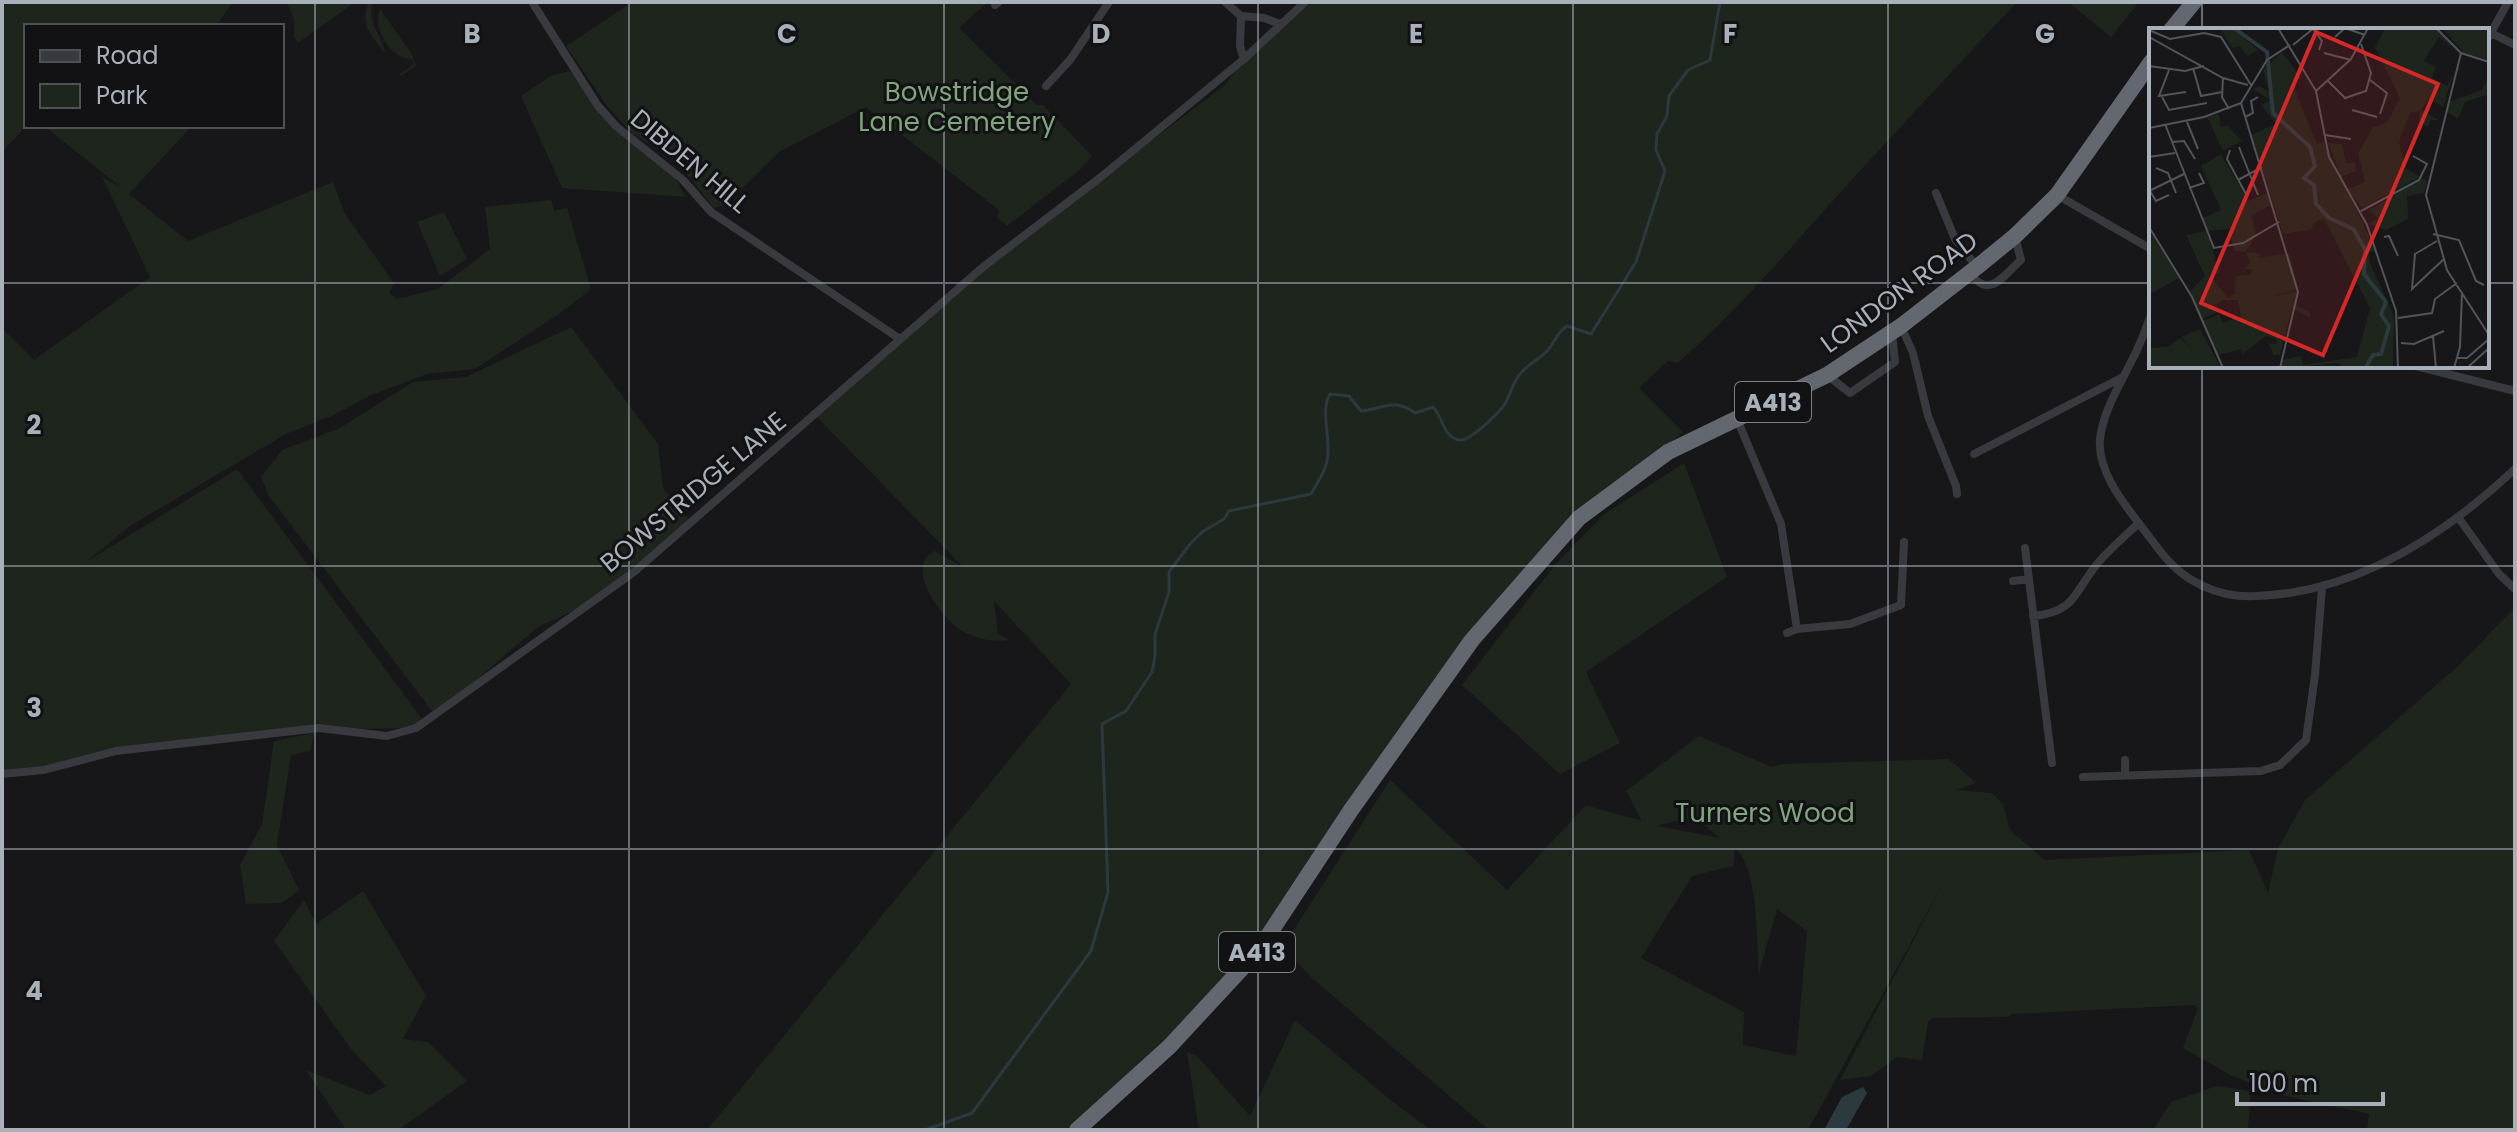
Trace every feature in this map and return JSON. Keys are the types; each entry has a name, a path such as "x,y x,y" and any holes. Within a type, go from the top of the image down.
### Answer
{"highway":[{"path":"2173,28 2194,2"},
{"name":"LONDON ROAD","path":"1077,1130 1169,1047 1258,951 1398,743 1472,640 1579,518 1668,452 1827,375 1897,329 1973,270 2015,236 2057,195 2149,65"}],"street":[{"name":"DIBDEN HILL","path":"532,2 598,106 617,127 683,180 711,212 900,339"},
{"path":"1046,86 1070,60 1109,2"},
{"path":"1225,2 1241,16 1264,18 1280,24"},
{"name":"BOWSTRIDGE LANE","path":"2,774 44,770 116,751 319,728 387,736 416,728 634,572 983,267 1101,177 1244,59 1305,2"},
{"path":"2508,2 2489,36 2515,45"},
{"path":"1241,16 1240,46 1244,59"},
{"path":"1936,193 1978,284 1986,287 1993,284 2021,260 2015,236"},
{"path":"2057,195 2149,248"},
{"path":"2149,320 2105,415 2100,450 2110,479 2167,562 2190,579 2223,594 2250,599 2322,588 2380,567 2486,497 2515,469"},
{"path":"1827,375 1850,393 1895,362 1897,329"},
{"path":"1897,329 1913,353 1928,416 1957,494"},
{"path":"2425,368 2515,391"},
{"path":"1974,454 2124,377"},
{"path":"1737,419 1781,524 1797,629"},
{"path":"2458,517 2499,574 2515,589"},
{"path":"2033,616 2072,603 2097,564 2139,523"},
{"path":"1787,633 1797,629 1850,624 1901,605 1904,542"},
{"path":"2025,548 2052,759 2062,751"},
{"path":"2013,581 2029,579"},
{"path":"2083,777 2261,771 2280,765 2306,740 2322,588"},
{"path":"2125,760 2125,774"}],"green space":[{"path":"2,2 233,2 217,24 24,24 24,128 2,152"},
{"path":"286,2 355,2 298,43"},
{"name":"Bowstridge Lane Cemetery","path":"632,2 988,2 959,28 1037,105 1043,105 1092,156 1082,168 1007,226 997,217 999,210 866,107 779,152 725,205 714,208 676,160 633,134 607,106 566,46"},
{"path":"1307,2 2017,2 1741,302 1678,363 1668,361 1639,388 1683,432 1579,518 1461,655 1258,951 1080,1130 707,1130 1071,684 994,601 998,634 1010,640 993,641 976,637 957,628 948,619 930,595 924,582 923,569 926,559 935,551 963,567 815,415 983,267 1225,85 1244,59"},
{"path":"2068,2 2139,2 2111,37"},
{"path":"369,3 372,4 372,19 385,53 366,24"},
{"path":"380,9 412,54 416,66 399,77 414,64 411,59 397,54 385,41 379,25"},
{"path":"571,71 601,113 675,178 686,197 562,188 521,96 552,75"},
{"path":"47,128 190,128 129,194 188,241 333,182 345,214 394,283 389,293 397,299 438,289 490,249 485,207 551,200 554,211 567,208 591,289 559,314 475,369 427,374 369,396 334,415 286,434 130,526 86,562 237,469 425,723 416,728 337,729 116,751 44,770 2,774 2,328 34,360 150,277 102,177 122,188"},
{"path":"444,212 467,259 440,276 417,222"},
{"path":"571,327 658,444 663,488 691,522 592,602 538,627 435,715 269,496 261,477 282,450 338,429 413,382 466,377"},
{"path":"1684,463 1727,577 1586,672 1620,743 1560,774 1462,685 1554,566 1603,515"},
{"name":"Turners Wood","path":"2515,607 2515,1130 2367,1130 2369,1114 2286,1096 2232,1076 2183,1048 2198,1008 2194,1005 2012,1014 2007,1017 1933,1018 1928,1022 1922,1060 1897,1057 1871,1076 1840,1080 1943,884 1808,1130 1489,1130 1312,978 1285,950 1286,942 1390,780 1507,890 1586,805 1642,821 1626,791 1699,736 1772,767 1781,764 1949,759 1976,783 1957,790 1992,793 2003,804 2010,830 2045,860 2249,850 2268,893 2278,848 2305,800 2459,665","holes":["1694,817 1720,838 1658,826 1659,825","1735,849 1743,858 1752,888 1759,973 1777,909 1807,931 1796,1056 1743,1045 1744,1012 1641,958 1692,876 1733,866"]},
{"path":"314,733 311,751 291,755 277,845 299,890 282,903 246,904 240,865 262,824 274,741"},
{"path":"363,891 426,996 403,1039 428,1042 467,1081 398,1130 346,1130 306,1070 370,1095 386,1086 351,1049 274,941 304,900 316,924"},
{"path":"1295,1020 1431,1130 1199,1130 1187,1052 1197,1056 1250,1116"},
{"path":"2216,1086 2251,1091 2248,1130 2153,1130 2171,1102"}],"shaded area":[{"path":"1863,1087 1867,1093 1846,1130 1824,1130 1842,1097"}],"waterway":[{"path":"925,1130 972,1113 1091,951 1108,892 1102,724 1126,711 1152,672 1155,634 1169,592 1169,572 1190,544 1202,532 1224,519 1229,511 1311,494 1328,457 1326,409 1330,394 1349,396 1361,411 1394,405 1415,413 1433,407 1446,431 1454,438 1464,439 1498,412 1520,374 1548,350 1564,328 1567,326 1591,334 1636,262 1665,171 1656,150 1657,134 1667,116 1669,96 1688,70 1710,60 1720,2"}]}
